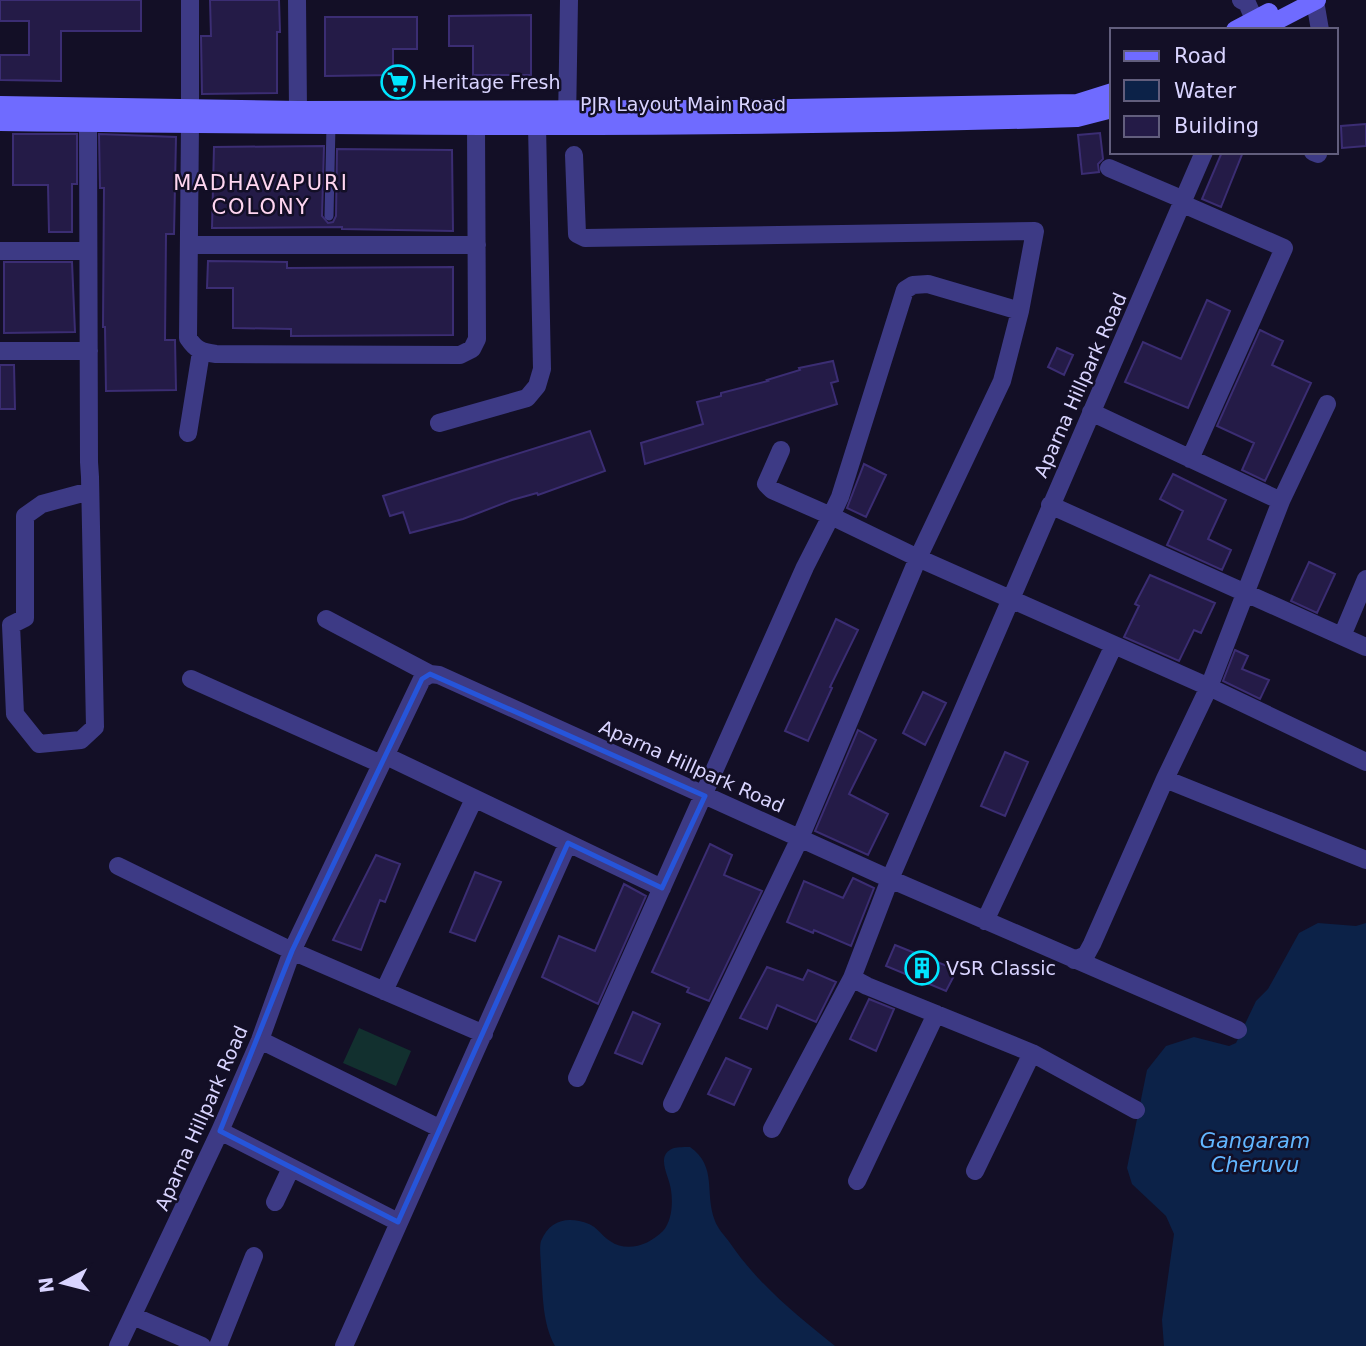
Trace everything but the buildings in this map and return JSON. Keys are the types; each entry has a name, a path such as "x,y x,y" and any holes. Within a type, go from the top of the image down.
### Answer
{"street":[{"path":"190,0 188,338 201,352 460,355 472,349 477,339 476,125"},
{"path":"297,0 298,110"},
{"path":"567,117 569,0"},
{"path":"1241,0 1247,3 1257,24"},
{"path":"1257,24 1291,0"},
{"path":"1257,24 1316,1 1320,28"},
{"path":"190,116 298,110 567,117 733,109 1077,103 1110,93"},
{"path":"0,105 150,116"},
{"name":"PJR Layout Main Road","path":"0,122 88,123 150,116 190,116 331,125 537,125 567,117 807,124 1077,118 1110,110"},
{"path":"88,123 94,727 81,740 39,744 15,714 11,625 25,618 25,516 42,504 90,491"},
{"path":"439,423 527,398 537,386 542,369 537,125"},
{"name":"Aparna Hillpark Road","path":"118,1346 220,1131 260,1040 292,951 422,679 430,674 439,675 507,705 890,879 1203,154"},
{"path":"573,155 577,234 585,238 1035,231 1020,311 1002,382 918,558 800,838 672,1104"},
{"path":"1109,168 1284,248 1190,459"},
{"path":"190,244 477,245"},
{"path":"0,251 88,251"},
{"path":"577,1078 805,568 840,497 905,290 913,285 928,284 1020,311"},
{"path":"0,351 89,351"},
{"path":"188,433 201,352"},
{"path":"1074,960 1086,955 1092,944 1209,687 1281,501 1327,404"},
{"path":"1091,412 1281,501"},
{"path":"781,450 766,484 772,490 1209,687 1366,762"},
{"path":"1050,505 1366,647"},
{"path":"1342,635 1366,579"},
{"path":"326,619 430,674"},
{"path":"985,921 1114,645"},
{"path":"191,679 474,799 662,888"},
{"path":"1165,779 1366,860"},
{"path":"384,991 474,799"},
{"path":"344,1346 568,843"},
{"path":"118,866 292,951 484,1034"},
{"path":"772,1129 852,978 890,879 1238,1030"},
{"path":"852,978 1032,1053 1136,1110"},
{"path":"857,1181 936,1014"},
{"path":"260,1040 439,1128"},
{"path":"975,1171 1032,1053"},
{"path":"220,1131 398,1222"},
{"path":"275,1202 291,1168"},
{"path":"218,1346 254,1256"},
{"path":"133,1316 202,1346"}],"lane":[{"path":"328,216 331,125"}],"highlighted area":[{"path":"430,674 705,796 662,888 568,843 398,1222 220,1131 292,951 422,679"}],"green space":[{"path":"359,1028 411,1051 396,1086 343,1063"}],"water":[{"name":"Gangaram Cheruvu","path":"1318,923 1356,926 1366,923 1366,1346 1164,1346 1162,1320 1174,1234 1166,1216 1132,1184 1127,1168 1147,1070 1166,1046 1194,1037 1229,1046 1236,1043 1256,1001 1268,989 1299,933"},
{"path":"690,1147 704,1163 712,1211 720,1230 765,1285 835,1346 555,1346 545,1318 540,1247 549,1228 561,1221 574,1220 592,1225 617,1245 638,1246 651,1240 666,1227 671,1212 672,1195 665,1156 674,1148"}],"place":[{"name":"Heritage Fresh","path":"398,82"},
{"name":"VSR Classic","path":"922,968"}],"district":[{"name":"MADHAVAPURI COLONY","path":"261,195"}]}
